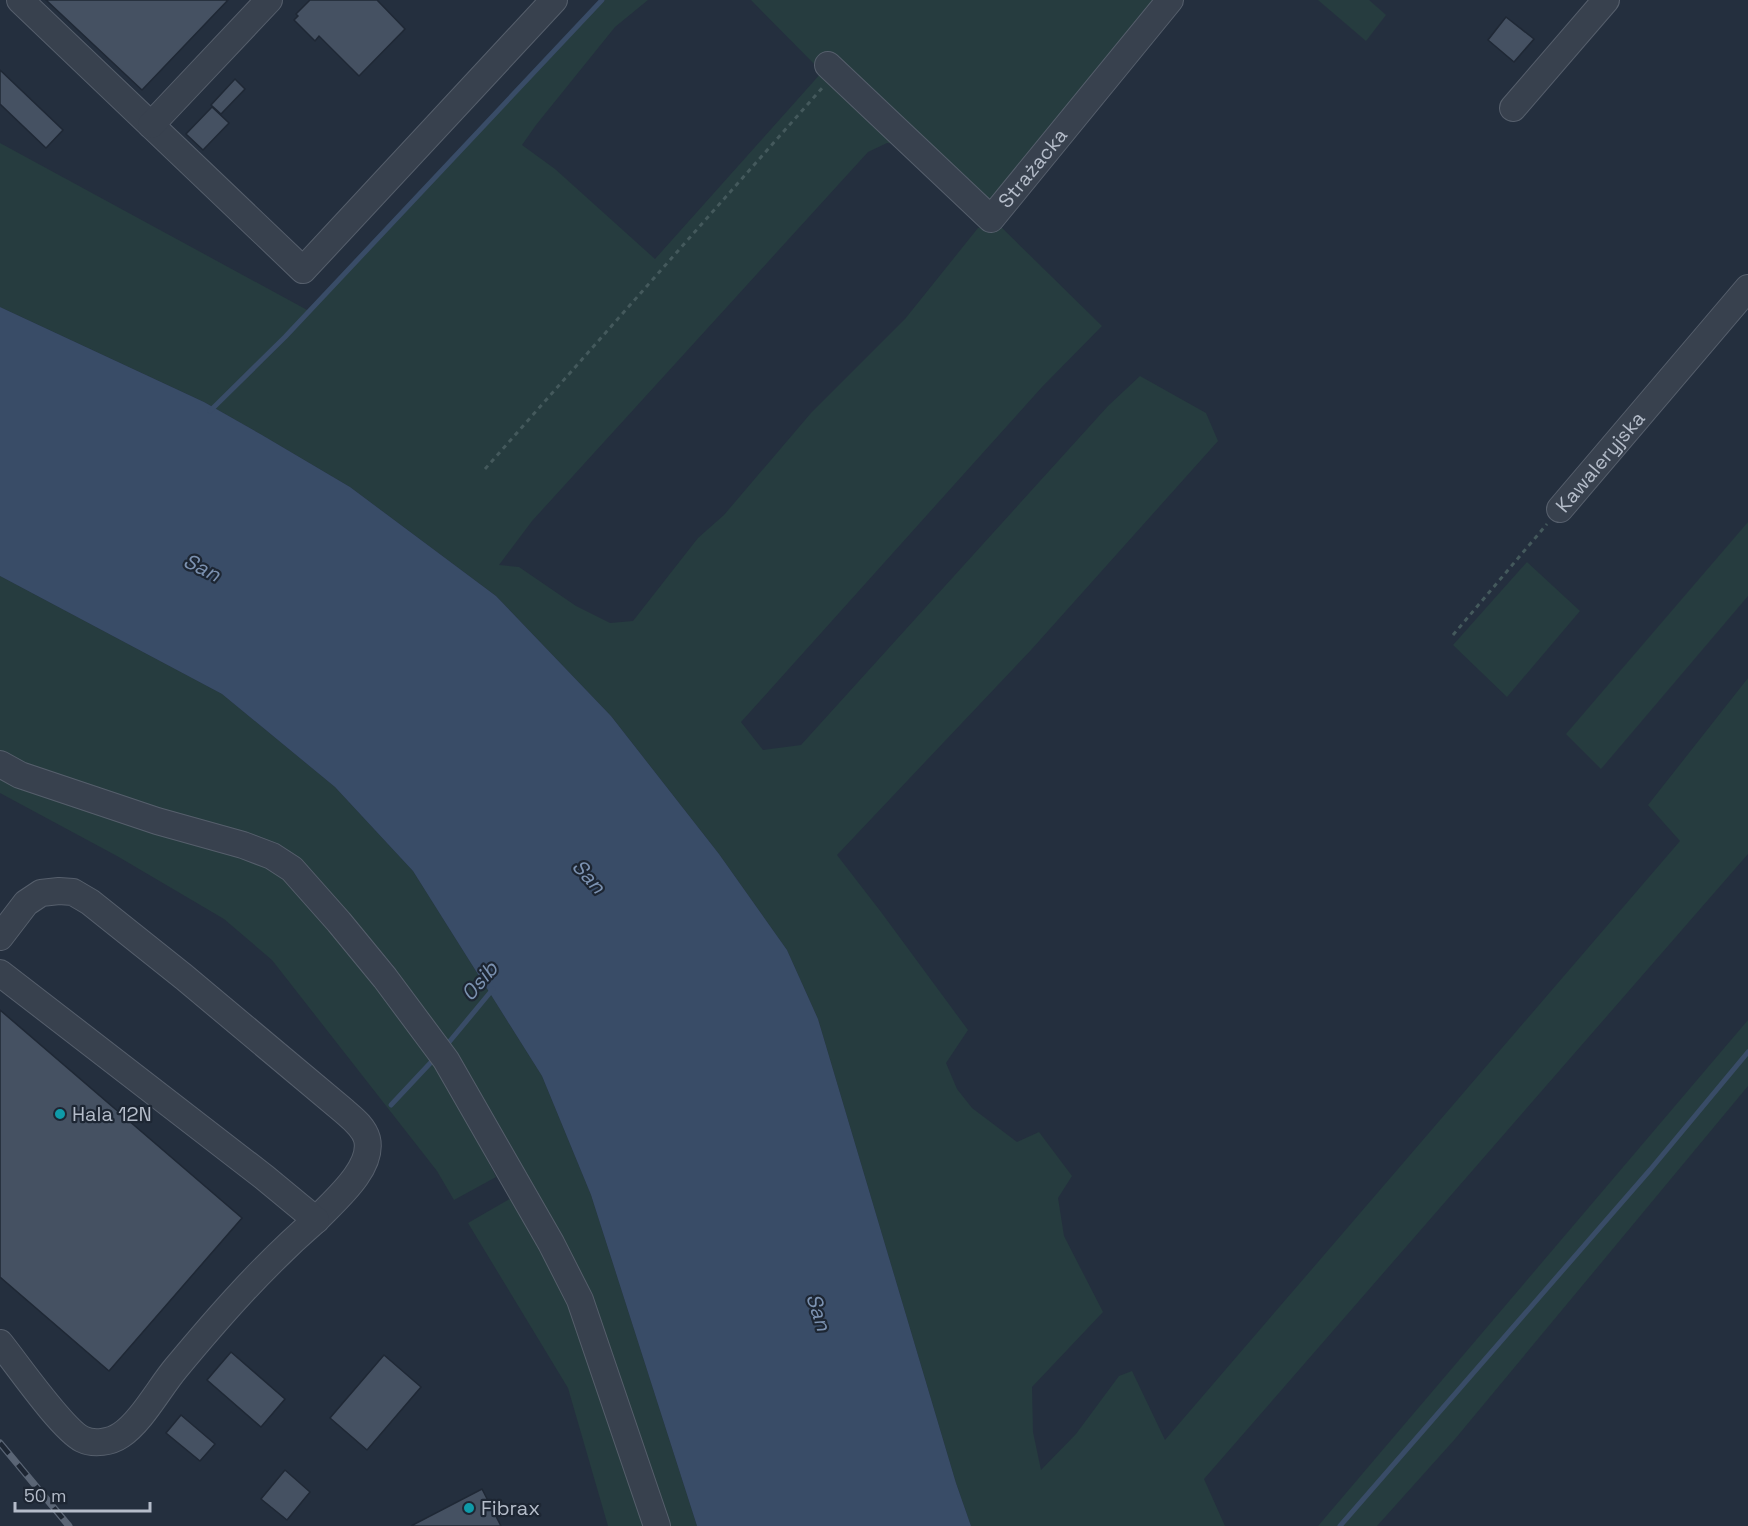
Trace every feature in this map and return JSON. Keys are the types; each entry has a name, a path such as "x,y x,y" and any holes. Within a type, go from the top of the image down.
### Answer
{"street":[{"path":"20,0 303,270 554,0"},
{"path":"151,125 269,0"},
{"name":"Strażacka","path":"832,69 991,219 1170,0"},
{"path":"1513,108 1606,0"},
{"name":"Kawaleryjska","path":"1560,508 1748,288"},
{"path":"0,764 20,775 157,821 243,845 272,856 291,869 339,922 440,1051 547,1235 580,1300 657,1526"},
{"path":"0,937 26,903 41,893 73,892 90,902 184,977 344,1110 358,1124 367,1139 367,1154 361,1171 316,1220 233,1300 160,1387 135,1423 120,1436 98,1443 82,1439 62,1421 0,1343"},
{"path":"0,973 264,1177 316,1220"}],"path":[{"path":"485,469 832,69"},
{"name":"Kawaleryjska","path":"1453,635 1560,508"}],"green space":[{"path":"605,0 648,0 615,27 522,145 555,169 655,259 822,72 751,0 1156,0 989,204 896,144 887,143 868,152 532,521 499,565 519,567 576,606 610,623 633,621 698,538 724,515 811,413 905,319 978,228 997,223 1102,326 1042,387 741,722 763,750 801,745 1108,406 1140,376 1206,413 1218,441 1031,650 837,855 968,1030 946,1063 957,1089 972,1108 1017,1142 1039,1132 1072,1176 1058,1198 1064,1236 1103,1312 1032,1387 1033,1432 1041,1470 1076,1434 1119,1376 1132,1371 1165,1440 1680,841 1648,805 1748,678 1748,854 1204,1479 1225,1526 971,1526 956,1483 818,1019 787,950 719,854 611,716 496,596 350,487 204,402 0,307 0,143 309,311"},
{"path":"1318,0 1369,0 1386,15 1366,41"},
{"path":"1748,522 1748,596 1601,769 1566,734"},
{"path":"1527,562 1580,611 1507,697 1453,645"},
{"path":"0,576 222,694 335,787 413,871 542,1076 591,1195 697,1526 608,1526 568,1388 468,1223 532,1186 501,1131 392,964 299,867 0,754"},
{"path":"0,776 271,863 319,911 446,1078 496,1177 454,1200 437,1171 272,960 224,919 117,856 0,793"},
{"path":"1748,1020 1748,1086 1455,1439 1377,1526 1318,1526"}],"water":[{"name":"San","path":"0,307 204,402 350,487 496,596 611,716 719,854 787,950 818,1019 956,1483 971,1526 697,1526 591,1195 542,1076 413,871 335,787 222,694 0,576"}],"building":[{"path":"46,0 228,0 142,90"},
{"path":"310,0 377,0 405,29 359,76 319,36 315,41 294,20 298,16 296,14"},
{"path":"1506,17 1534,39 1514,62 1488,40"},
{"path":"0,70 63,130 46,148 0,104"},
{"path":"235,79 245,89 221,114 211,105"},
{"path":"212,107 229,123 203,150 186,134"},
{"name":"Hala 12N","path":"0,1010 242,1218 109,1371 0,1277"},
{"path":"231,1352 285,1399 261,1427 207,1380"},
{"path":"384,1355 421,1387 367,1450 330,1418"},
{"path":"181,1415 215,1444 200,1461 166,1433"},
{"path":"285,1470 310,1492 287,1520 261,1499"},
{"name":"Fibrax","path":"482,1489 501,1526 411,1526"}],"waterway":[{"path":"210,411 285,337 602,0"},
{"name":"Osib","path":"445,1047 493,989"},
{"path":"1340,1526 1650,1170 1748,1052"},
{"name":"Osib","path":"391,1105 435,1058"}],"railway":[{"path":"0,1443 69,1526"}],"place":[{"name":"Hala 12N","path":"60,1114"},
{"name":"Fibrax","path":"469,1508"}]}
